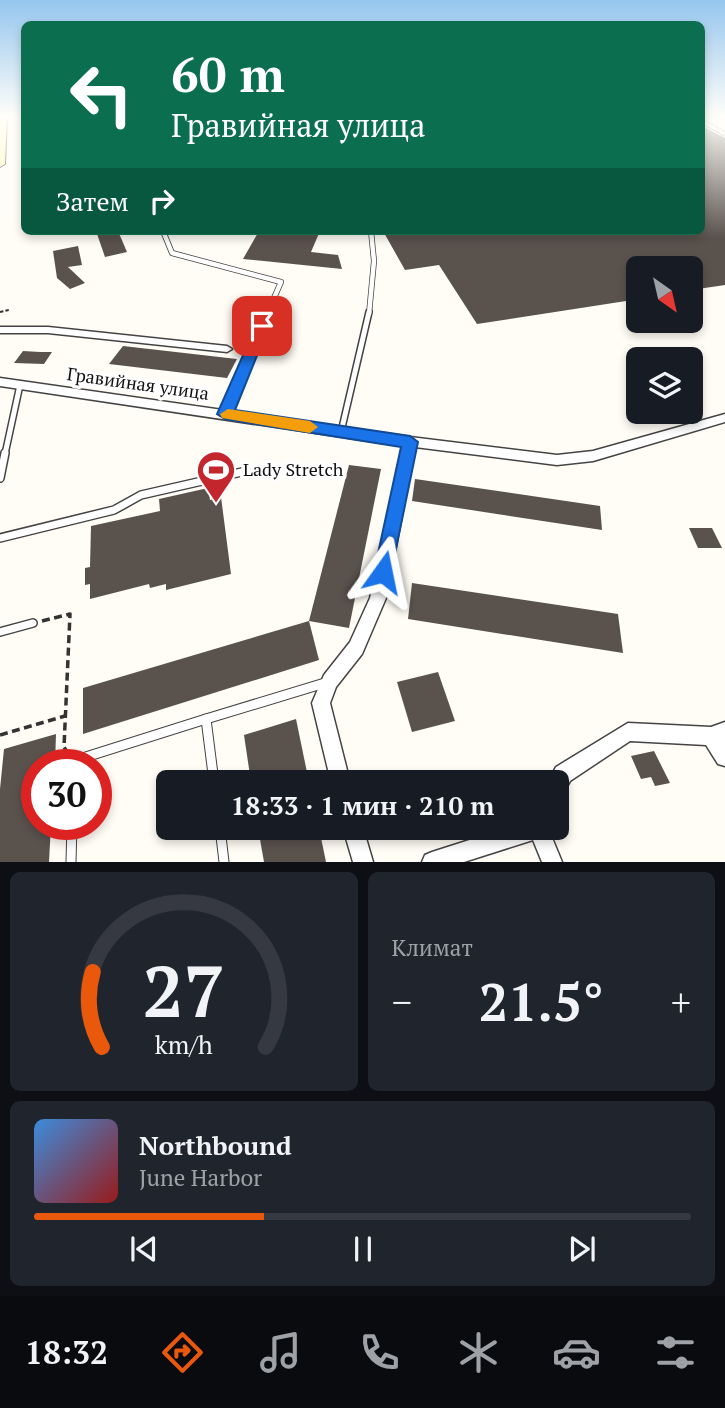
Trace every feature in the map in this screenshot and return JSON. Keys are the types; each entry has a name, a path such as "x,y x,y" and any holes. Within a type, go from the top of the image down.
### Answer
{"street":[{"path":"0,330 48,330 227,349"},
{"name":"Гравийная улица","path":"0,382 410,442 557,460 593,456 725,418"},
{"path":"337,770 321,703 330,681 356,648 378,598 410,442"},
{"path":"569,770 628,732 718,734 725,757"},
{"path":"357,840 363,862"},
{"path":"432,862 501,840"},
{"path":"543,840 552,862"}],"lane":[{"path":"165,235 172,253 281,282 225,414"},
{"path":"341,432 369,320 374,261 371,235"},
{"path":"0,478 20,385"},
{"path":"0,538 114,510 141,495 246,471"},
{"path":"0,632 33,623"},
{"path":"112,750 330,681"},
{"path":"206,719 212,770"},
{"path":"71,862 72,840"},
{"path":"221,840 224,862"}],"path":[{"path":"0,312 9,310"},
{"path":"33,623 70,614 65,749"},
{"path":"0,734 65,716"}],"building":[{"path":"705,157 725,157 725,285 704,288 704,256 626,256 626,301 477,324 439,265 405,270 385,235 705,235"},
{"path":"97,235 120,235 127,252 105,257"},
{"path":"257,235 318,235 311,252 338,255 342,269 243,259"},
{"path":"78,246 82,265 68,267 85,283 70,289 57,278 53,251"},
{"path":"123,346 237,359 227,378 109,364"},
{"path":"23,351 52,352 44,364 14,363"},
{"path":"349,465 381,469 349,628 309,621"},
{"path":"415,479 600,506 602,530 412,501"},
{"path":"208,488 210,500 221,497 231,574 166,590 166,584 150,588 149,584 90,599 90,584 85,585 85,568 90,567 91,526 160,511 159,499"},
{"path":"689,528 712,528 722,548 698,548"},
{"path":"412,583 618,614 623,653 408,619"},
{"path":"309,621 319,660 83,734 83,688"},
{"path":"438,672 455,721 412,732 397,682"},
{"path":"296,719 307,770 249,770 244,735"},
{"path":"56,734 56,749 21,749 21,840 50,840 49,862 0,862 0,789 4,749"},
{"path":"654,751 670,783 655,786 651,777 641,779 631,756"},
{"path":"260,840 321,840 326,862 264,862"}],"slow traffic":[{"path":"228,414 310,427"}],"place":[{"name":"Lady Stretch","path":"216,504"}],"route":[{"path":"262,326 225,414 410,442 383,572"}]}
